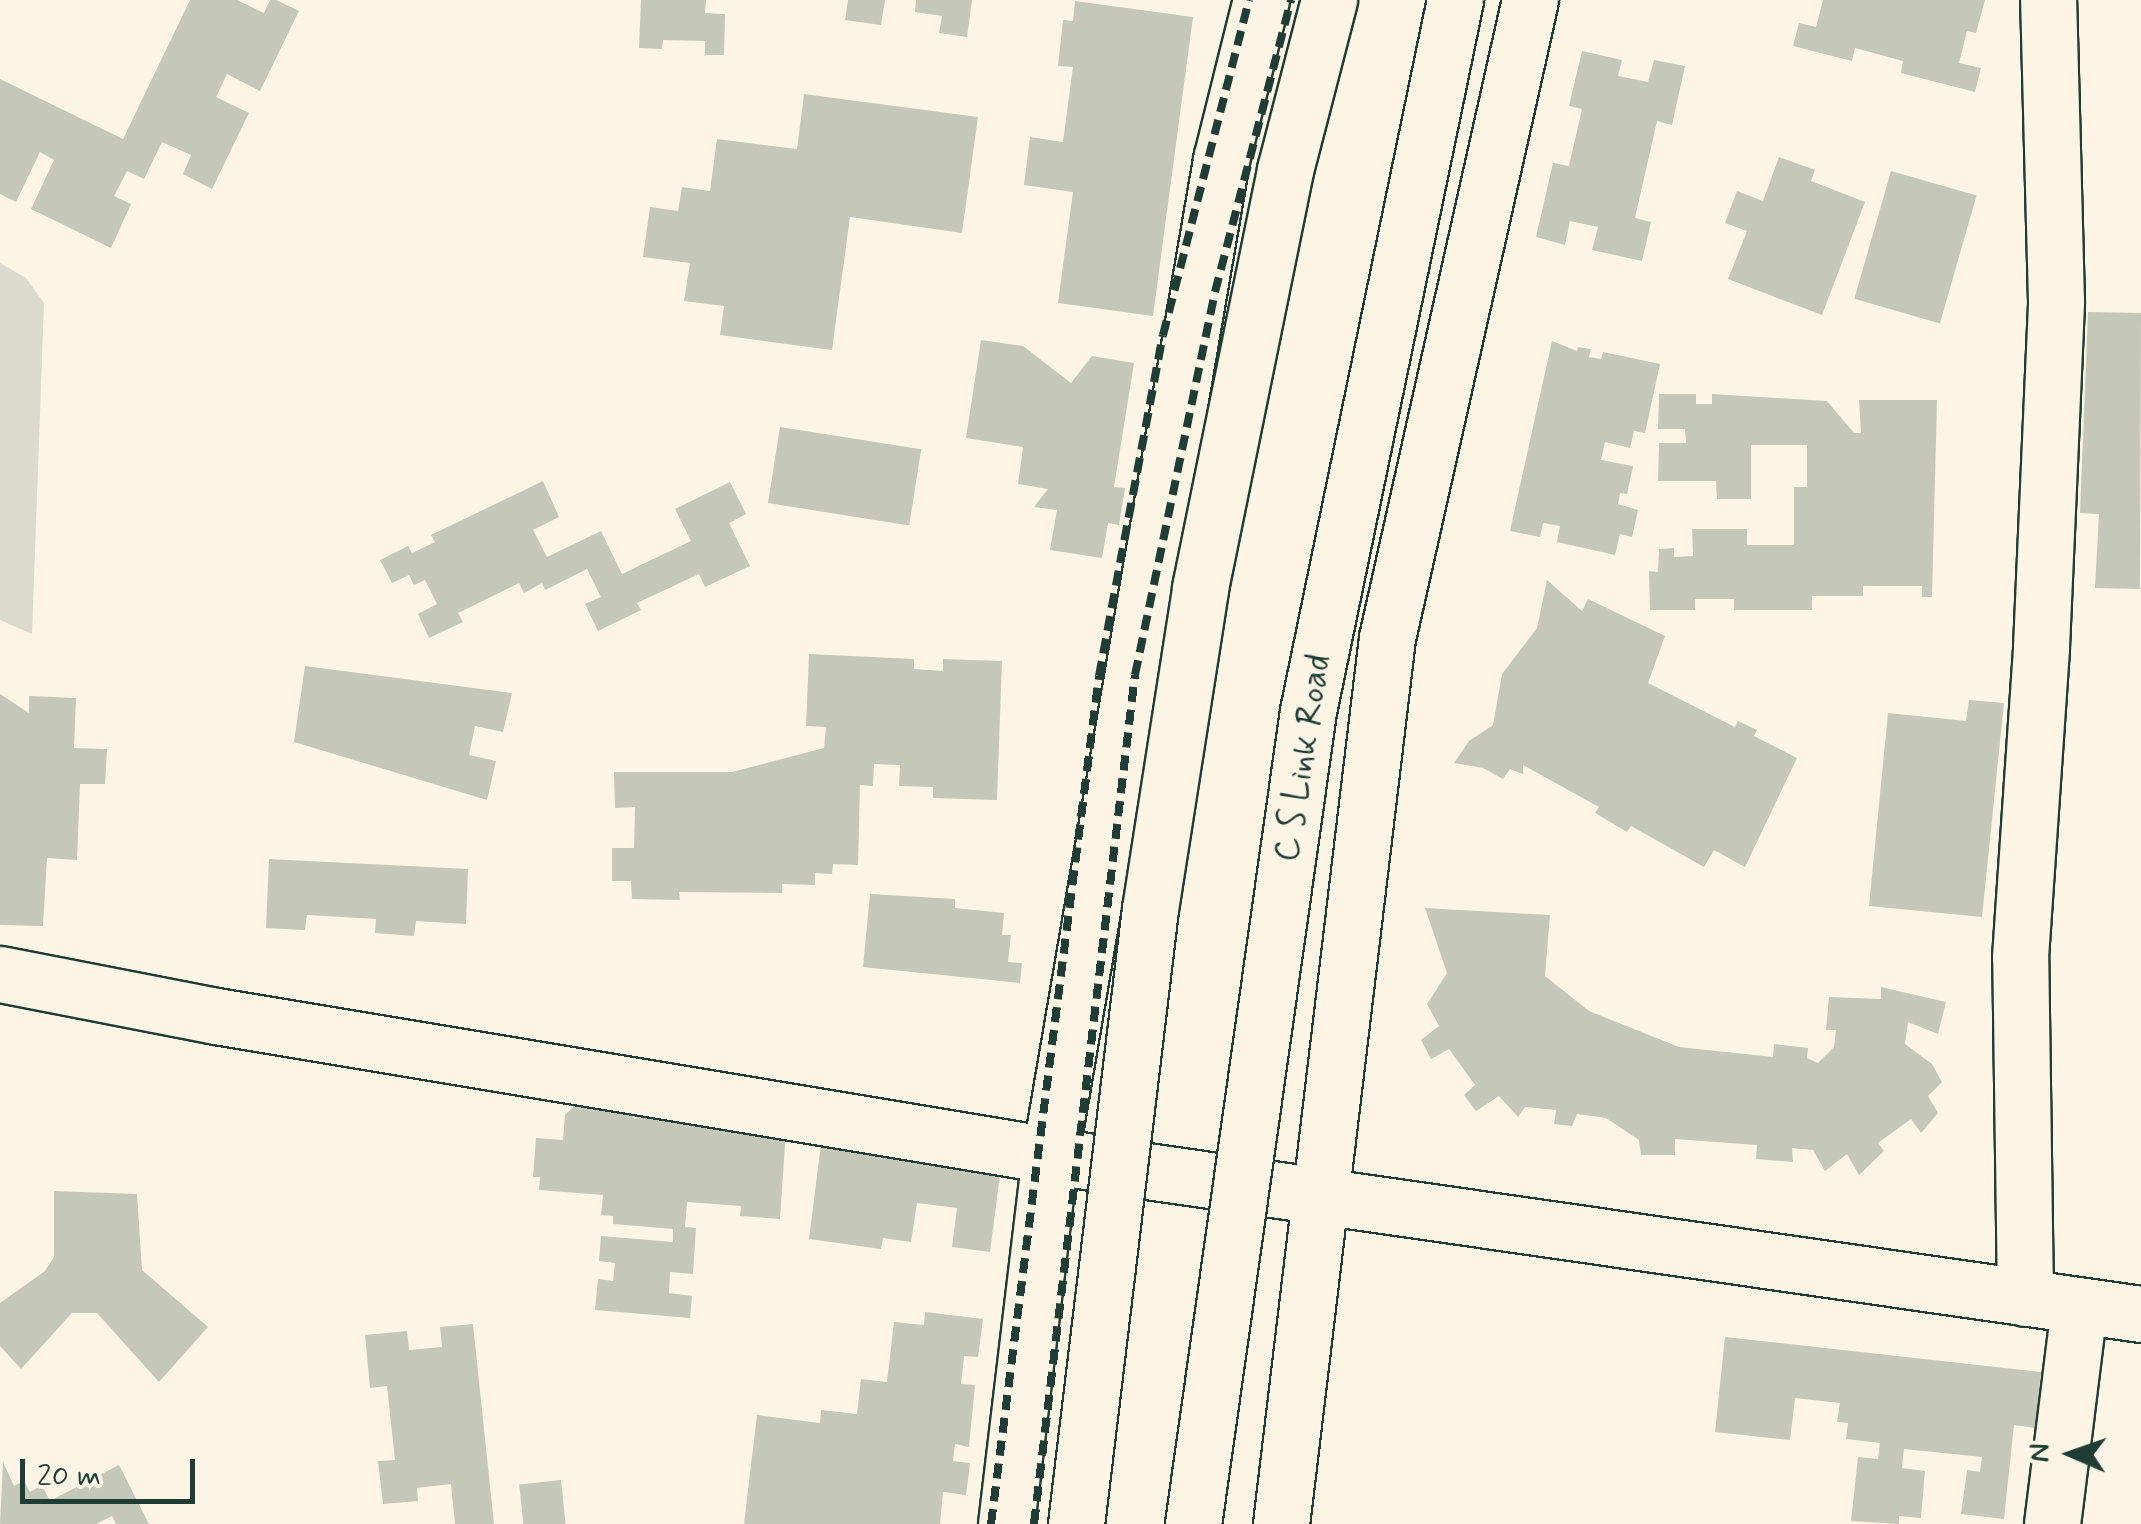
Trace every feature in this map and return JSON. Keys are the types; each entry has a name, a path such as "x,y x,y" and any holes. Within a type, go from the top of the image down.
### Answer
{"street":[{"path":"1006,1524 1050,1155 1220,160 1261,0"},
{"path":"1076,1524 1150,909 1200,588 1285,170 1329,0"},
{"name":"C S Link Road","path":"1193,1524 1308,711 1455,0"},
{"path":"1281,1524 1387,638 1530,0"},
{"path":"2025,1298 2020,957 2041,646 2056,301 2048,0"},
{"path":"0,974 216,1016 1050,1155 2141,1314"},
{"path":"2052,1524 2079,1306"}],"shaded area":[{"path":"0,263 26,278 44,303 32,634 0,620"}],"building":[{"path":"190,0 237,0 264,13 270,0 276,0 299,11 260,91 227,74 216,97 249,113 212,189 183,174 191,155 162,142 144,179 127,171 114,196 131,204 111,248 31,209 54,160 40,152 16,202 0,194 0,79 123,139"},
{"path":"641,0 706,0 705,13 725,14 724,55 705,55 705,41 663,40 662,49 639,48"},
{"path":"848,0 885,0 881,25 845,20"},
{"path":"916,0 972,0 967,37 939,33 942,16 915,12"},
{"path":"1823,0 1985,0 1976,33 1967,31 1959,63 1981,68 1975,92 1901,73 1903,61 1855,48 1852,61 1793,46 1799,23 1816,27"},
{"path":"1075,1 1193,17 1153,316 1058,303 1073,192 1024,185 1030,137 1063,142 1073,67 1058,66 1063,20 1073,21"},
{"path":"1582,51 1622,60 1618,76 1648,82 1654,60 1685,66 1672,125 1657,121 1635,218 1651,222 1642,261 1592,250 1598,227 1570,221 1565,245 1536,237 1553,163 1569,166 1582,109 1569,106"},
{"path":"804,94 978,117 962,233 850,217 832,350 720,335 724,306 684,301 690,263 643,257 650,207 678,211 682,187 710,191 717,139 797,149"},
{"path":"1779,157 1815,170 1811,181 1865,202 1822,315 1728,279 1747,231 1725,223 1737,191 1763,201"},
{"path":"1891,171 1977,196 1940,323 1854,299"},
{"path":"2088,312 2141,313 2140,589 2095,588 2099,514 2080,513"},
{"path":"981,340 1023,346 1071,383 1092,356 1134,363 1114,487 1125,488 1119,525 1108,523 1102,558 1050,550 1057,510 1034,507 1048,489 1018,484 1023,447 966,438"},
{"path":"1552,341 1577,351 1578,347 1591,349 1589,357 1601,359 1603,352 1660,364 1645,433 1634,431 1630,448 1605,442 1601,460 1633,466 1627,494 1620,493 1618,504 1638,510 1632,537 1620,534 1615,555 1557,542 1560,526 1543,523 1540,537 1510,531"},
{"path":"1659,394 1696,394 1696,404 1712,404 1712,394 1827,401 1854,433 1861,433 1859,400 1937,400 1932,597 1922,597 1922,586 1863,586 1863,596 1812,596 1812,610 1734,610 1734,599 1695,599 1695,610 1650,610 1649,571 1658,572 1659,549 1674,548 1674,557 1693,556 1692,529 1747,529 1747,545 1794,545 1794,487 1807,487 1807,445 1751,445 1751,499 1717,499 1716,481 1658,481 1659,443 1686,443 1685,429 1658,429"},
{"path":"780,427 921,449 909,525 768,503"},
{"path":"543,481 559,517 533,530 547,557 601,531 622,574 691,541 675,509 730,482 746,514 729,523 750,566 705,587 699,574 637,603 641,610 598,631 585,604 601,597 587,569 545,590 542,583 524,593 519,583 458,613 463,622 429,638 418,614 437,604 425,580 414,585 409,575 392,583 380,560 408,546 412,553 435,542 431,535"},
{"path":"1547,580 1582,611 1588,599 1665,636 1648,683 1735,727 1738,721 1757,730 1754,736 1797,758 1745,867 1714,850 1704,867 1631,826 1627,832 1595,813 1599,807 1523,765 1523,774 1510,769 1503,779 1483,768 1454,763 1469,741 1493,725 1502,674 1537,628"},
{"path":"809,654 914,659 914,669 943,671 943,659 1002,661 997,800 933,798 933,787 899,786 900,765 874,764 873,786 860,785 858,865 833,864 832,874 815,873 815,885 782,884 782,893 679,892 680,900 632,899 631,881 612,881 612,848 634,848 635,807 615,808 614,772 732,772 824,748 826,727 806,726"},
{"path":"305,666 512,693 503,732 475,726 469,755 496,761 487,800 294,742"},
{"path":"0,694 29,713 29,696 76,698 74,748 107,749 105,784 80,784 77,860 47,858 43,926 0,925"},
{"path":"1969,700 2004,703 1982,917 1869,906 1888,713 1966,721"},
{"path":"269,859 468,869 466,924 416,921 414,936 375,933 376,919 307,915 305,930 266,928"},
{"path":"870,894 955,899 955,908 1004,913 1002,935 1011,935 1008,962 1022,963 1020,983 863,967"},
{"path":"1425,908 1550,915 1545,976 1589,1011 1679,1047 1773,1057 1774,1044 1808,1048 1807,1058 1818,1063 1834,1047 1836,1030 1826,1030 1829,997 1881,999 1881,987 1946,1002 1938,1034 1908,1022 1905,1044 1932,1064 1942,1082 1928,1096 1938,1113 1921,1133 1911,1119 1878,1143 1884,1151 1859,1175 1847,1154 1825,1171 1813,1150 1792,1148 1793,1162 1756,1159 1757,1145 1675,1139 1675,1155 1641,1155 1639,1140 1606,1118 1577,1114 1572,1126 1554,1124 1556,1110 1525,1107 1518,1117 1499,1096 1476,1111 1464,1095 1475,1085 1449,1049 1431,1059 1421,1040 1439,1026 1427,1004 1447,973"},
{"path":"580,1100 621,1103 635,1119 646,1110 786,1130 780,1219 740,1216 741,1206 687,1202 685,1227 696,1228 693,1274 670,1272 669,1293 692,1296 690,1318 595,1310 598,1279 613,1281 615,1263 599,1261 601,1236 673,1242 673,1229 613,1224 613,1216 601,1215 603,1195 539,1190 540,1177 533,1177 536,1138 563,1140 565,1115"},
{"path":"822,1136 1002,1159 990,1252 952,1247 957,1208 917,1203 911,1242 883,1238 881,1249 809,1239"},
{"path":"54,1191 137,1194 142,1270 208,1327 159,1382 97,1313 72,1313 21,1369 0,1346 0,1303 45,1271 54,1257"},
{"path":"925,1312 983,1319 978,1357 964,1356 961,1384 975,1385 969,1447 955,1444 953,1461 970,1463 966,1495 943,1492 940,1524 744,1524 757,1415 820,1423 821,1410 857,1414 861,1379 887,1382 894,1322 924,1325"},
{"path":"473,1324 494,1524 455,1524 451,1484 417,1488 418,1501 383,1504 378,1461 395,1460 387,1386 370,1388 365,1335 407,1331 409,1350 442,1347 440,1327"},
{"path":"1725,1337 2041,1372 2035,1428 2014,1425 2004,1519 1961,1514 1967,1470 1980,1472 1982,1457 1904,1449 1902,1468 1925,1471 1921,1518 1899,1516 1899,1524 1851,1521 1858,1457 1878,1459 1880,1443 1846,1439 1848,1423 1837,1422 1840,1403 1795,1398 1790,1440 1715,1432"},
{"path":"3,1462 14,1486 24,1481 30,1492 42,1485 50,1501 119,1465 149,1524 116,1524 112,1516 96,1524 0,1524"},
{"path":"561,1480 566,1524 523,1524 519,1484"}],"railway":[{"path":"991,1524 1099,676 1163,335 1249,0"},
{"path":"1034,1524 1135,675 1215,292 1291,0"}]}
